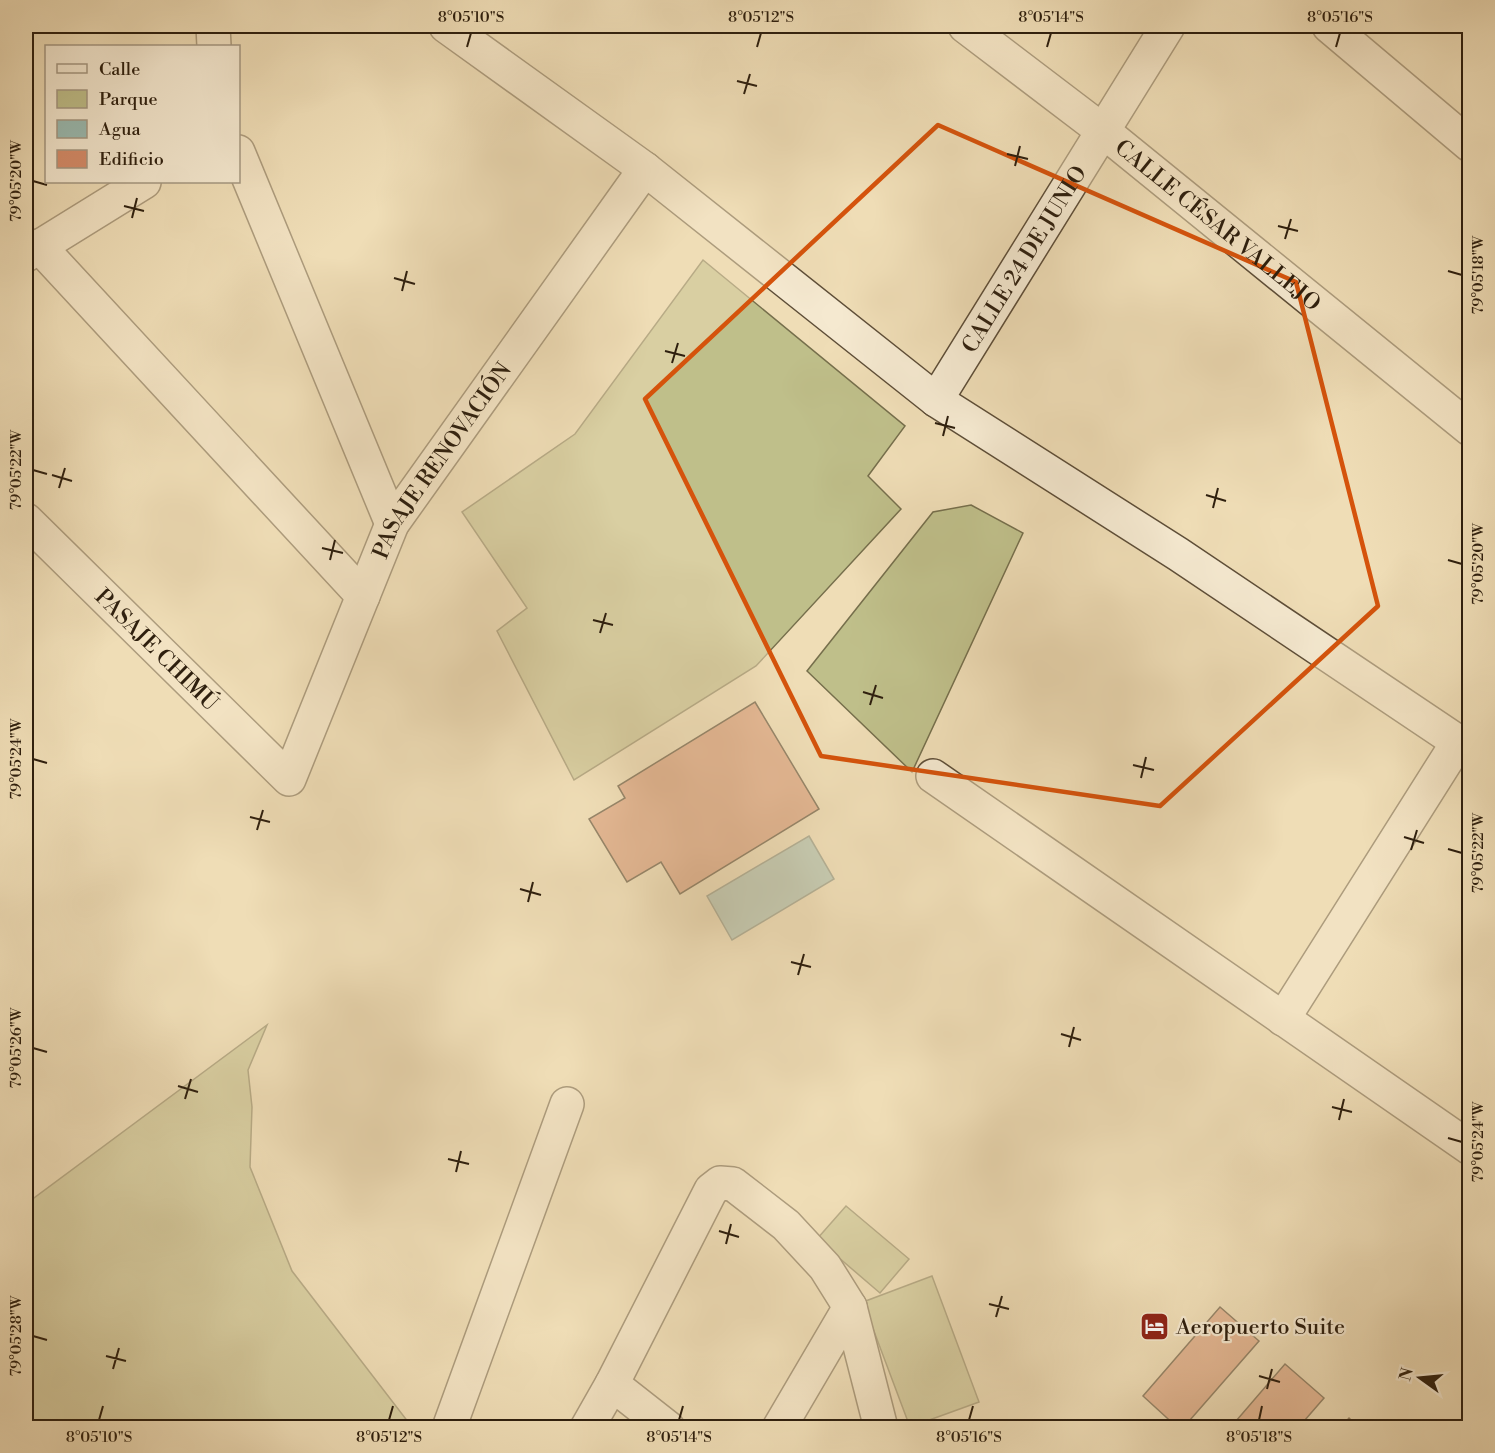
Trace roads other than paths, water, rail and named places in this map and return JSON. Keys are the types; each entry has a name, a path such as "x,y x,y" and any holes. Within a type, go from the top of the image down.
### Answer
{"street":[{"path":"213,26 214,45"},
{"path":"446,26 645,169 936,400 1178,554 1464,746 1283,1019"},
{"name":"CALLE CÉSAR VALLEJO","path":"966,26 1103,131 1470,429"},
{"name":"CALLE 24 DE JUNIO","path":"936,400 1168,26"},
{"path":"1329,26 1470,145"},
{"path":"240,157 392,524"},
{"name":"PASAJE RENOVACIÓN","path":"289,779 392,524 645,169"},
{"path":"142,183 32,251 363,596"},
{"name":"PASAJE CHIMÚ","path":"26,520 289,779"},
{"path":"933,777 1470,1148"},
{"path":"449,1428 567,1104"},
{"path":"587,1428 711,1190 720,1183 733,1185 786,1225 825,1267 850,1307 881,1428"},
{"path":"779,1428 850,1307"},
{"path":"612,1383 668,1428"}],"water":[{"path":"809,836 834,879 732,940 707,896"}],"place":[{"name":"Aeropuerto Suite","path":"1155,1326"}]}
